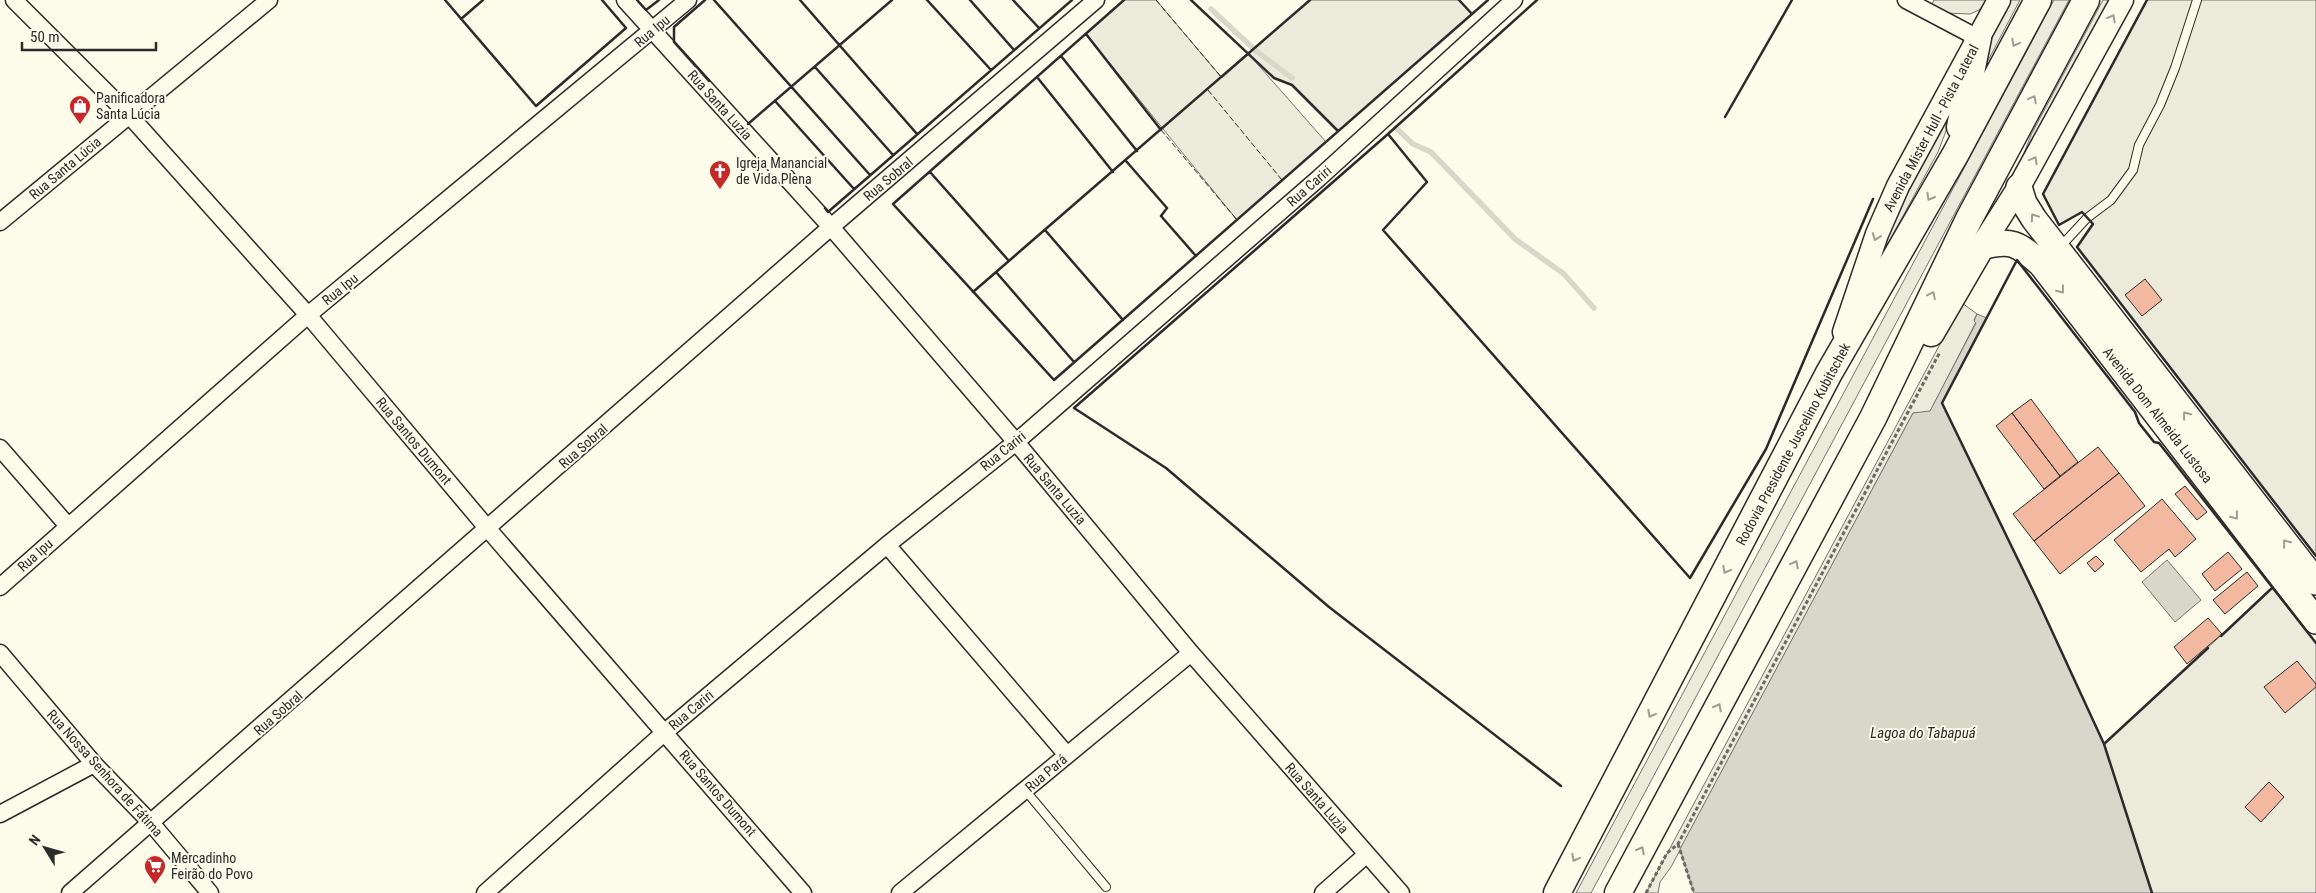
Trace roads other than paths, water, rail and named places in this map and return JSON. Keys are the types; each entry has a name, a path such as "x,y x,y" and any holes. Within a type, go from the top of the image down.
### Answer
{"highway":[{"name":"Rodovia Presidente Juscelino Kubitschek","path":"1557,893 1829,373 1955,155 2038,0"},
{"path":"1618,893 1873,418 1969,220 2086,0"},
{"path":"1955,155 1978,38"},
{"path":"1873,418 1903,382 1981,247"}],"main road":[{"name":"Avenida Mister Hull - Pista Lateral","path":"1829,373 1877,234 1898,186 1999,0"},
{"path":"1981,247 2019,187 2122,0"},
{"name":"Avenida Dom Almeida Lustosa","path":"2019,187 2024,203 2034,219 2050,256 2221,478 2316,621"},
{"name":"Avenida Dom Almeida Lustosa","path":"1981,247 2003,241 2050,256"},
{"name":"Avenida Dom Almeida Lustosa","path":"2221,478 2316,582"}],"street":[{"name":"Rua Santos Dumont","path":"14,0 129,115 308,315 488,529 803,893"},
{"name":"Rua Santa Lúcia","path":"0,222 269,0"},
{"name":"Rua Santa Luzia","path":"625,0 831,227 1016,442 1191,653 1401,893"},
{"name":"Rua Ipu","path":"0,587 308,315 653,31 688,0"},
{"name":"Rua Sobral","path":"70,893 152,824 831,227 1096,0"},
{"name":"Rua Cariri","path":"485,893 665,732 887,545 1016,442 1319,178 1514,0"},
{"path":"1906,0 1978,38"},
{"path":"0,448 68,526"},
{"path":"887,545 1067,755"},
{"name":"Rua Nossa Senhora de Fátima","path":"0,653 94,764 152,824 210,893"},
{"name":"Rua Pará","path":"900,893 1191,653"},
{"path":"0,814 94,764"},
{"path":"1323,893 1366,855"}],"lane":[{"path":"2050,256 2087,218 2111,200 2133,170 2139,145 2160,105 2175,68 2197,0"},
{"path":"1025,790 1106,887"}],"water":[{"name":"Lagoa do Tabapuá","path":"1977,314 1987,318 1942,403 2039,603 2104,744 2152,893 1694,893 1680,849 1913,413 1930,411 1976,323 1974,321"},
{"path":"2167,560 2201,600 2175,622 2142,582"}],"waterway":[{"path":"1211,9 1255,50 1292,78"},
{"path":"1396,128 1413,144 1431,152 1515,239 1564,274 1594,308"}],"place":[{"name":"Panificadora Santa Lúcia","path":"80,125"},
{"name":"Igreja Manancial de Vida Plena","path":"720,190"},
{"name":"Mercadinho Feirão do Povo","path":"155,885"}]}
